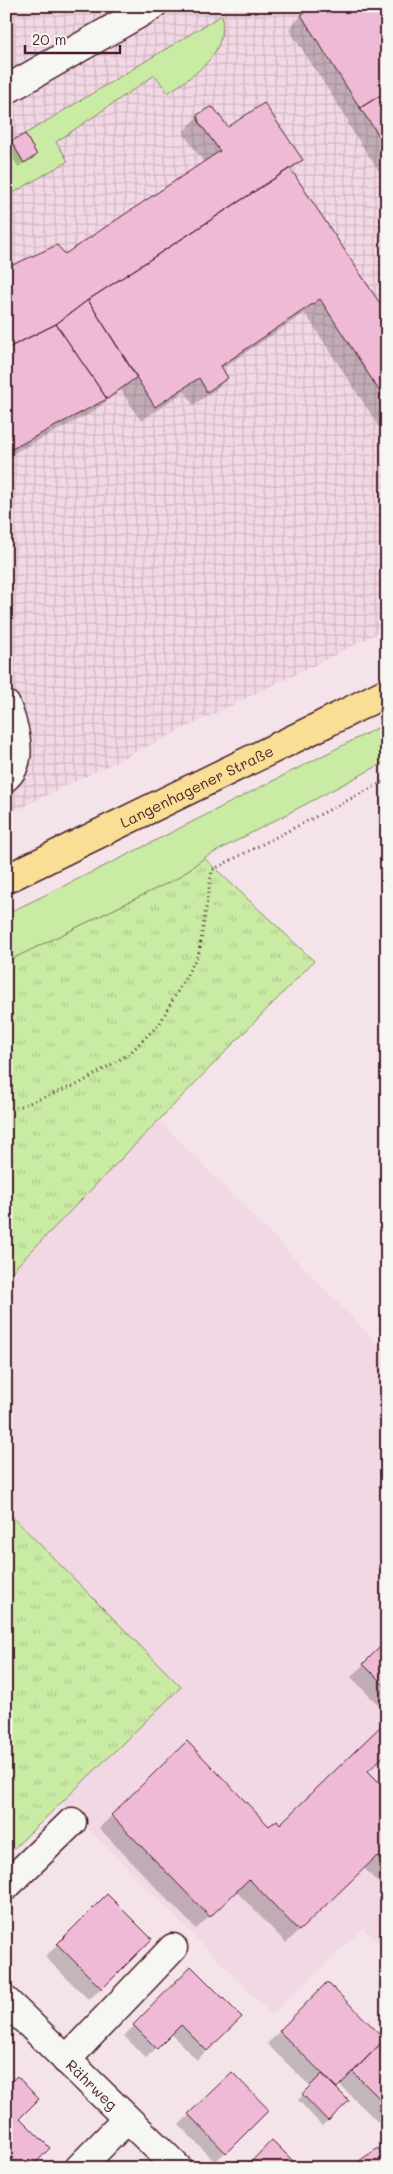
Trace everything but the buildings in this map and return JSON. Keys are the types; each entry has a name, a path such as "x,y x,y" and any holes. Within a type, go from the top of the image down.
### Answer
{"main road":[{"name":"Langenhagener Straße","path":"6,879 318,728 387,692"}],"street":[{"path":"6,90 141,9"},
{"path":"6,704 13,722 16,741 14,766 12,772 6,778"},
{"path":"6,1886 72,1822"},
{"path":"66,2060 174,1948"},
{"name":"Rährweg","path":"6,2001 178,2168"},
{"path":"79,2168 127,2119"}],"path":[{"path":"6,1110 79,1084 129,1054 160,1023 198,953 212,870 387,780"}],"shaded area":[{"path":"6,6 387,6 387,628 6,815"},
{"path":"159,1120 387,1353 387,1952 363,1928 272,2015 62,1802 181,1687 6,1510 6,1277"}],"green space":[{"path":"222,15 220,41 208,62 199,70 168,93 155,75 56,142 68,161 6,197 6,144 11,141 24,163 37,155 25,134"},
{"path":"387,723 387,761 204,858 178,878 6,962 6,914"},
{"path":"204,858 314,961 6,1277 6,962 178,878"},
{"path":"6,1510 181,1687 6,1856"}]}
